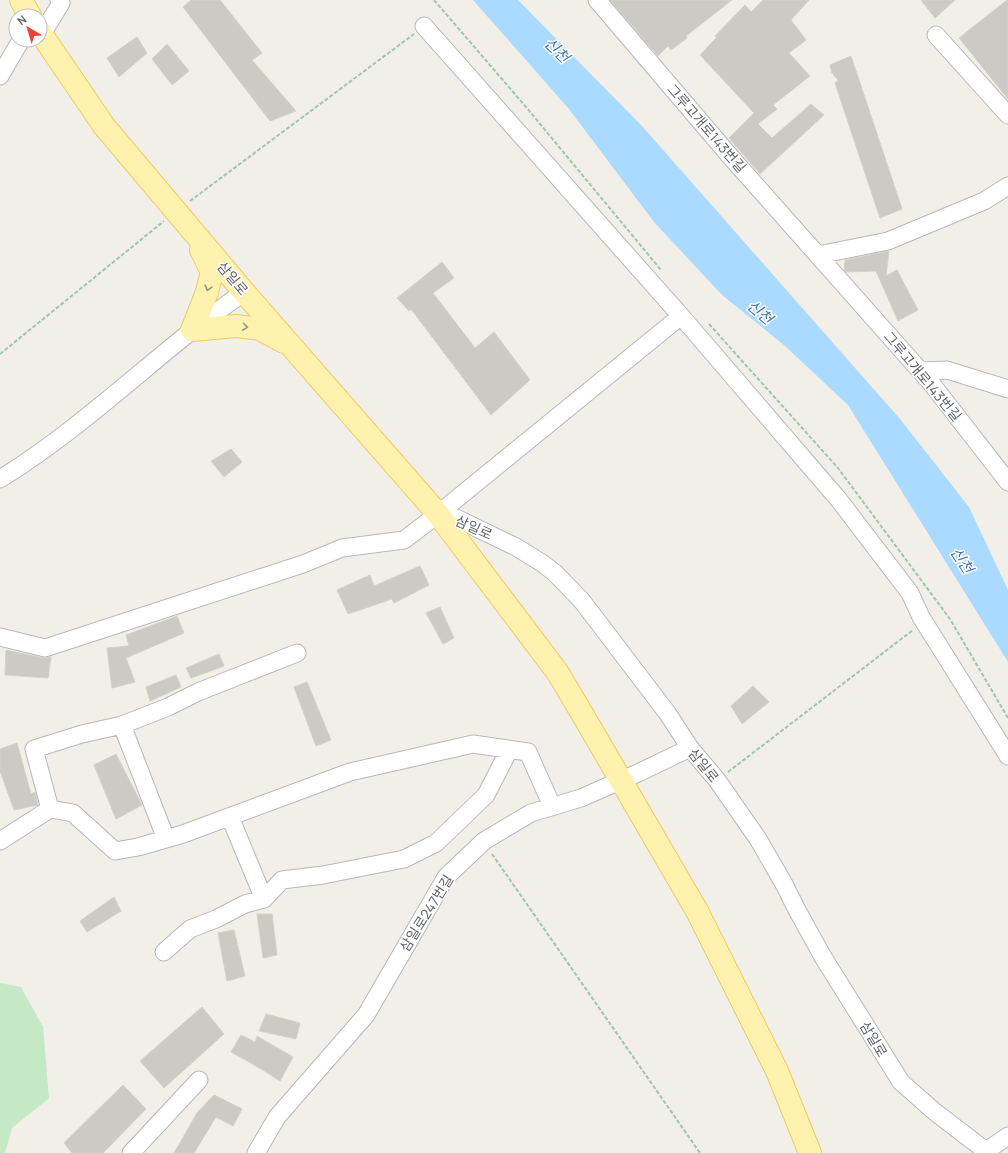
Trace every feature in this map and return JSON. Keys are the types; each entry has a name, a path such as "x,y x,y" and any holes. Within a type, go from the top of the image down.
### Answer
{"main road":[{"name":"삼일로","path":"48,44 104,126 244,292 438,514 558,673 696,911 777,1071 810,1153"},
{"path":"183,219 212,272 207,292 192,330 236,326 260,329 292,346"}],"street":[{"path":"48,27 61,3 59,0"},
{"name":"그루고개로143번길","path":"597,0 729,155 921,371 1008,482"},
{"path":"424,26 681,316 839,500 910,593 924,622 1008,756"},
{"path":"936,35 1008,115"},
{"path":"0,76 16,48"},
{"path":"818,255 888,241 984,201 1008,186"},
{"path":"0,479 28,461 71,429 192,330 244,292"},
{"path":"0,637 45,648 303,564 342,548 404,540 681,316"},
{"path":"921,371 947,370 1008,389"},
{"name":"삼일로","path":"438,514 456,518 498,537 542,563 555,573 582,601 668,714 690,748 717,780 758,839 823,957 900,1082 935,1112 987,1152"},
{"path":"50,809 34,749 82,734 122,725 168,707 198,692 297,653"},
{"path":"122,725 166,839"},
{"path":"0,841 50,809 73,813 115,851 138,847 183,834 350,772 473,744 528,752 552,806"},
{"name":"삼일로247번길","path":"256,1153 277,1117 366,1014 446,877 484,841 531,813 581,798 690,748"},
{"path":"164,952 190,929 216,920 245,904 264,899 282,880 323,875 404,859 436,843 486,795 509,750"},
{"path":"230,817 264,899"},
{"path":"131,1153 199,1080"},
{"path":"987,1152 1008,1136"}],"path":[{"path":"0,354 183,219 424,26"},
{"path":"717,780 924,622"},
{"path":"484,841 700,1153"}],"green space":[{"path":"0,983 21,987 43,1027 49,1098 12,1128 5,1153 0,1153"}],"water":[{"name":"신천","path":"473,0 518,0 642,126 900,419 969,507 1008,590 1008,662 848,405 784,345 722,295 654,222 569,109"}],"building":[{"path":"191,0 220,0 262,53 252,60 296,111 270,121 183,7"},
{"path":"610,0 732,0 686,36 687,38 671,50 668,46 658,56"},
{"path":"763,0 809,0 791,20 806,40 789,53 810,76 773,105 777,109 758,124 772,138 811,104 824,115 760,174 729,138 754,113 700,55 717,37 715,36 745,5 751,12"},
{"path":"921,0 955,0 935,18"},
{"path":"1008,0 1008,99 959,38"},
{"path":"137,37 147,53 119,77 107,58"},
{"path":"167,44 189,71 172,85 152,59"},
{"path":"851,56 902,209 880,218 835,83 838,80 832,73 830,65"},
{"path":"889,251 886,276 897,270 918,310 898,321 876,271 846,272 844,270 845,260"},
{"path":"442,262 454,278 433,293 475,348 494,332 530,380 491,415 411,309 409,311 397,298"},
{"path":"231,449 242,462 224,477 211,461"},
{"path":"420,566 429,585 394,603 392,599 348,614 337,590 370,575 374,586"},
{"path":"440,607 454,638 443,644 426,613"},
{"path":"177,616 184,633 126,658 135,682 112,688 107,648 129,646 126,635"},
{"path":"6,650 43,658 51,657 48,678 5,675"},
{"path":"219,654 224,666 191,678 186,668"},
{"path":"176,675 181,687 150,701 146,687"},
{"path":"307,682 331,740 316,746 294,687"},
{"path":"753,686 769,702 742,724 731,706"},
{"path":"17,743 31,794 35,792 38,805 14,810 0,771 0,749"},
{"path":"116,754 142,805 116,819 94,765"},
{"path":"114,897 121,911 87,932 80,921"},
{"path":"257,914 272,914 277,955 263,958"},
{"path":"234,930 245,976 227,981 218,933"},
{"path":"202,1007 224,1034 164,1088 140,1061"},
{"path":"266,1014 300,1023 296,1039 259,1031"},
{"path":"241,1035 255,1042 257,1036 293,1057 280,1081 231,1052"},
{"path":"123,1085 146,1109 103,1153 72,1153 64,1143"},
{"path":"214,1095 242,1109 233,1126 216,1117 194,1153 174,1153 197,1113"}]}
